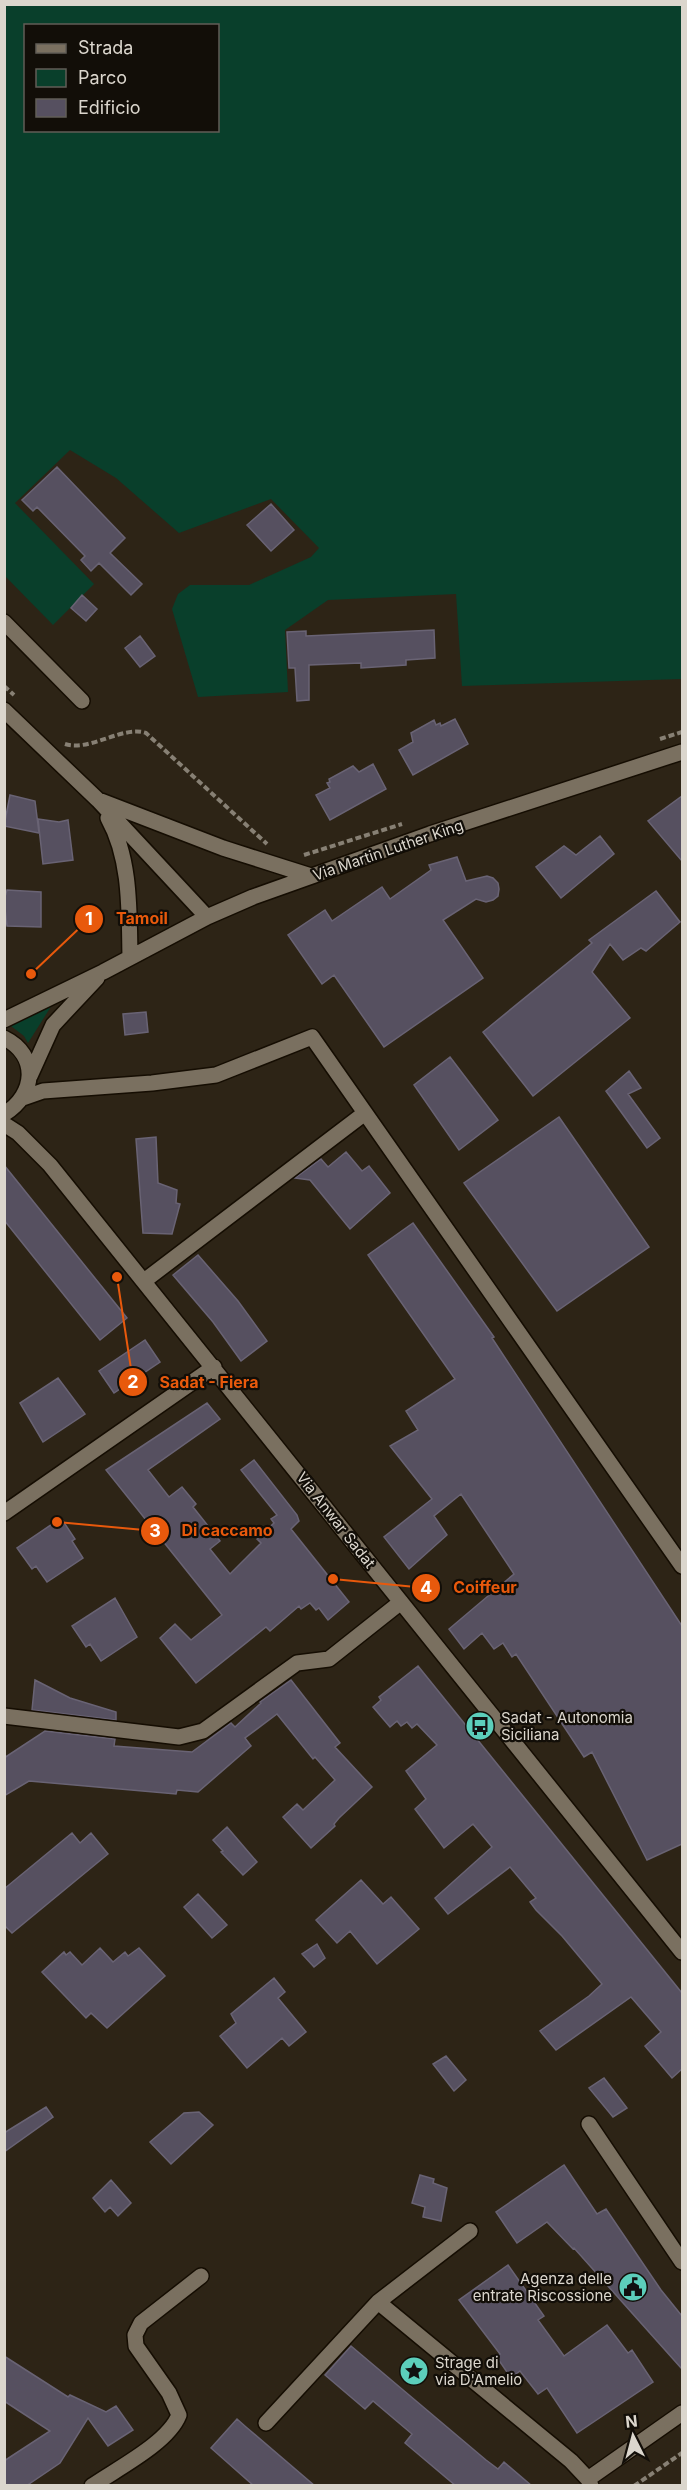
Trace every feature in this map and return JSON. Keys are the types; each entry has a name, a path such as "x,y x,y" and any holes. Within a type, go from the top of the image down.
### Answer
{"street":[{"path":"4,622 82,701"},
{"path":"4,710 98,800 207,917"},
{"name":"Via Martin Luther King","path":"103,972 207,917 311,876 430,834 682,752"},
{"path":"98,800 223,848 311,876"},
{"path":"98,800 118,835 129,904 130,957"},
{"path":"4,1020 103,972"},
{"path":"23,1098 30,1076 53,1025 103,972"},
{"path":"4,1114 23,1098 43,1091 152,1083 216,1075 312,1037 682,1566"},
{"path":"4,1038 22,1051 30,1076"},
{"path":"144,1281 365,1113"},
{"name":"Via Anwar Sadat","path":"4,1124 18,1133 50,1165 682,1952"},
{"path":"4,1513 214,1367"},
{"path":"4,1716 179,1737 203,1731 297,1663 329,1659 401,1602"},
{"path":"589,2124 682,2262"},
{"path":"266,2423 378,2302 470,2231"},
{"path":"92,2486 146,2450 175,2426 179,2415 169,2393 136,2346 135,2335 141,2323 201,2276"},
{"path":"378,2302 571,2461 589,2482 682,2413"}],"path":[{"path":"4,686 21,702"},
{"path":"63,743 75,746 133,732 146,733 273,850"},
{"path":"649,743 682,732"},
{"path":"304,856 403,824"},
{"path":"634,2486 682,2453"}],"green space":[{"path":"4,5 682,5 682,679 462,686 456,594 328,600 285,630 288,692 198,697 172,609 178,594 190,585 249,585 311,557 319,548 271,499 179,533 116,478 70,450 15,503 94,584 53,625 5,576"},
{"path":"52,1005 28,1043 24,1036 11,1026"}],"building":[{"path":"57,467 125,538 110,553 142,584 131,595 99,563 91,571 81,560 85,556 37,507 33,511 22,500"},
{"path":"271,504 294,530 271,551 247,525"},
{"path":"82,595 97,609 86,621 71,608"},
{"path":"434,630 435,658 406,660 406,665 361,668 361,663 309,665 309,700 297,701 295,668 289,668 287,632 306,631 306,636"},
{"path":"140,636 155,656 140,667 125,648"},
{"path":"455,719 468,744 413,775 399,750 413,742 411,733 434,720 436,725 440,723 441,726"},
{"path":"373,764 386,789 330,820 316,795 330,788 327,783 330,782 329,779 353,766 359,772"},
{"path":"10,795 35,801 39,833 4,826"},
{"path":"682,796 682,861 648,821"},
{"path":"38,819 59,822 68,820 73,860 43,864"},
{"path":"600,836 614,854 561,898 536,867 564,846 576,855"},
{"path":"457,857 466,881 487,876 498,883 498,896 493,900 486,902 476,899 443,920 483,978 384,1047 334,975 322,984 288,935 325,910 332,921 382,887 390,899 431,870 429,865"},
{"path":"7,890 41,892 41,927 7,926 4,900"},
{"path":"656,891 680,922 646,951 641,948 623,960 610,944 592,972 630,1018 533,1096 483,1032 592,943 589,940"},
{"path":"146,1012 148,1032 125,1035 123,1014"},
{"path":"450,1057 498,1120 459,1150 414,1085"},
{"path":"629,1071 641,1088 628,1094 660,1138 647,1148 606,1091"},
{"path":"559,1117 649,1247 557,1311 464,1183"},
{"path":"156,1137 158,1183 177,1190 176,1203 180,1204 172,1234 143,1233 136,1139"},
{"path":"346,1152 362,1171 369,1166 390,1193 350,1229 310,1180 295,1178 321,1159 328,1167"},
{"path":"4,1165 127,1318 100,1340 4,1220"},
{"path":"413,1223 494,1337 492,1338 682,1626 682,1844 647,1860 592,1752 584,1757 516,1654 512,1657 503,1643 494,1649 482,1633 464,1649 449,1629 514,1574 461,1494 434,1516 447,1535 409,1569 384,1537 432,1499 390,1446 418,1430 406,1411 455,1379 368,1255"},
{"path":"198,1255 238,1301 267,1341 241,1361 213,1322 173,1275"},
{"path":"145,1340 160,1362 114,1393 99,1371"},
{"path":"58,1378 85,1414 43,1442 20,1403"},
{"path":"207,1403 220,1419 148,1470 169,1497 182,1487 196,1504 193,1507 220,1541 210,1549 230,1574 261,1543 257,1539 274,1523 271,1519 277,1515 241,1470 254,1460 297,1515 299,1521 291,1529 349,1602 328,1620 319,1608 316,1610 310,1603 301,1609 299,1606 270,1631 266,1627 196,1683 160,1638 175,1624 191,1640 222,1615 106,1470"},
{"path":"61,1518 75,1539 72,1541 83,1558 47,1582 36,1566 32,1569 17,1548"},
{"path":"115,1598 137,1637 101,1661 90,1644 86,1647 72,1626"},
{"path":"418,1666 682,1993 682,2069 672,2078 645,2046 661,2032 631,1997 556,2050 540,2031 602,1984 562,1936 536,1910 530,1902 536,1898 510,1867 448,1914 435,1898 492,1847 473,1824 444,1848 415,1809 426,1799 406,1771 437,1745 417,1724 412,1728 407,1722 401,1726 397,1721 390,1727 373,1707 381,1700 379,1697"},
{"path":"35,1680 70,1698 116,1712 116,1720 32,1710"},
{"path":"291,1680 340,1743 335,1747 372,1787 311,1848 283,1817 297,1804 303,1810 335,1780 315,1757 313,1759 277,1714 245,1738 251,1746 198,1792 177,1790 176,1794 29,1781 4,1796 4,1758 45,1731 115,1739 114,1746 192,1752 231,1723 235,1727 260,1702"},
{"path":"227,1827 257,1862 243,1875 213,1840"},
{"path":"72,1833 80,1843 91,1833 108,1854 12,1933 4,1925 4,1889"},
{"path":"361,1880 383,1904 391,1897 419,1929 377,1964 350,1931 337,1943 316,1920"},
{"path":"198,1894 227,1925 212,1938 184,1907"},
{"path":"317,1944 325,1958 314,1967 302,1954"},
{"path":"100,1948 113,1962 125,1952 128,1956 139,1948 165,1976 107,2028 91,2013 86,2018 42,1972 64,1952 66,1955 70,1952 82,1965"},
{"path":"274,1978 285,1992 278,1998 306,2032 289,2046 282,2038 247,2068 220,2036 236,2023 231,2014"},
{"path":"446,2056 466,2080 454,2091 433,2064"},
{"path":"604,2078 627,2108 613,2117 589,2088"},
{"path":"46,2107 53,2117 4,2152 4,2133"},
{"path":"199,2112 213,2125 171,2164 150,2142 184,2113"},
{"path":"564,2165 597,2214 606,2209 661,2290 682,2316 682,2369 574,2248 547,2222 517,2243 496,2212"},
{"path":"420,2175 434,2179 433,2183 447,2188 441,2221 423,2217 425,2207 412,2203"},
{"path":"111,2180 131,2203 118,2216 110,2207 105,2212 93,2198"},
{"path":"508,2265 544,2316 538,2320 564,2356 607,2325 628,2353 632,2350 653,2382 577,2433 547,2388 538,2394 520,2371 511,2378 496,2356 500,2354 459,2300"},
{"path":"351,2346 486,2460 498,2469 504,2462 532,2486 456,2486 405,2443 412,2434 373,2401 365,2409 325,2375"},
{"path":"4,2356 68,2397 70,2395 106,2412 116,2406 133,2430 108,2446 88,2418 60,2463 26,2486 4,2486 4,2461 50,2431 4,2401"},
{"path":"237,2419 315,2486 254,2486 211,2448"}],"place":[{"name":"Tamoil","path":"31,974"},
{"name":"Sadat - Fiera","path":"117,1277"},
{"name":"Di caccamo","path":"57,1522"},
{"name":"Coiffeur","path":"333,1579"},
{"name":"Sadat - Autonomia Siciliana","path":"480,1726"},
{"name":"Agenza delle entrate Riscossione","path":"633,2287"},
{"name":"Strage di via D'Amelio","path":"414,2371"}]}
